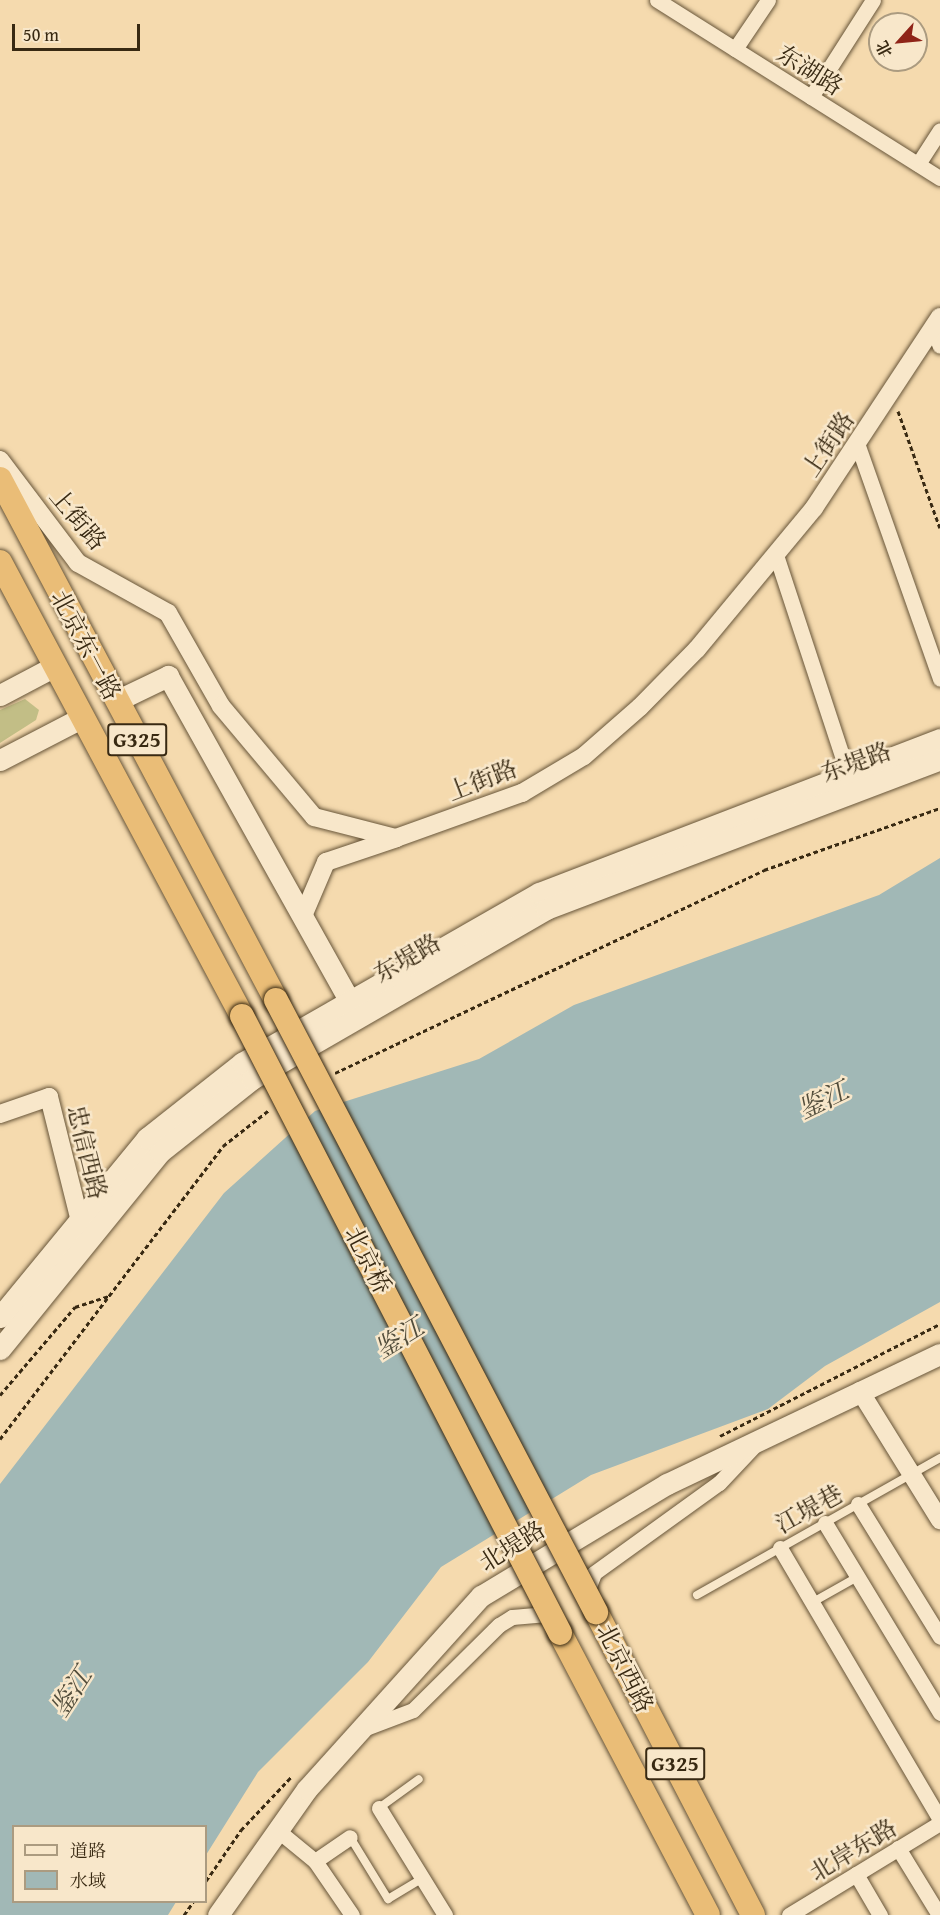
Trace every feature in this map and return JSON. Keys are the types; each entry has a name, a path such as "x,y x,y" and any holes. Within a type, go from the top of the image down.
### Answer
{"highway":[{"name":"北京东一路","path":"0,479 276,1000"},
{"name":"北京东一路","path":"0,562 53,667 242,1016"},
{"name":"北京桥","path":"276,1000 591,1603"},
{"name":"北京桥","path":"242,1016 555,1623"},
{"name":"北京西路","path":"591,1603 753,1915"},
{"name":"北京西路","path":"555,1623 708,1915"}],"main road":[{"path":"0,695 53,667"},
{"path":"116,701 168,676 354,1008"},
{"path":"0,760 81,718"},
{"name":"东堤路","path":"0,1349 160,1152 230,1093 354,1008 539,893 851,781 940,739"},
{"name":"东堤路","path":"851,781 940,759"},
{"name":"东堤路","path":"0,1317 79,1217 147,1138 188,1101 354,1008"},
{"name":"北堤路","path":"218,1915 276,1829 358,1731 458,1618 502,1580 667,1484 765,1435 940,1354"}],"street":[{"name":"东湖路","path":"657,0 940,177"},
{"path":"735,49 768,0"},
{"path":"811,97 873,0"},
{"path":"918,164 940,130"},
{"path":"937,322 940,346"},
{"name":"上街路","path":"0,460 78,563 168,613 220,706 314,817 396,838 522,793 584,756 698,650 777,555 858,442 937,322"},
{"path":"858,442 940,679"},
{"path":"777,555 851,781"},
{"path":"303,916 326,862 396,838"},
{"name":"忠信西路","path":"0,1114 49,1097 79,1217"},
{"path":"860,1391 940,1520"},
{"path":"591,1603 594,1573 719,1483 765,1435"},
{"path":"858,1504 940,1637"},
{"path":"825,1523 940,1713"},
{"path":"780,1548 940,1821"},
{"path":"358,1731 413,1710 499,1625 512,1617 555,1623"},
{"path":"379,1808 445,1915"},
{"name":"北岸东路","path":"789,1915 940,1821"},
{"path":"276,1829 315,1861 352,1915"},
{"path":"315,1861 350,1838"},
{"path":"898,1848 939,1915"},
{"path":"856,1874 880,1915"}],"lane":[{"name":"江堤巷","path":"697,1595 940,1458"},
{"path":"813,1602 859,1576"},
{"path":"379,1808 419,1779"},
{"path":"350,1838 388,1899 423,1878"}],"path":[{"path":"891,392 940,528"},
{"path":"328,1076 764,870 940,808"},
{"path":"0,1439 223,1146 278,1106"},
{"path":"0,1395 75,1307 109,1295"}],"shaded area":[{"path":"25,699 39,710 36,720 0,743 0,710"}],"water":[{"name":"鉴江","path":"940,858 940,1302 825,1366 768,1409 591,1475 441,1567 368,1662 258,1772 207,1853 207,1825 12,1825 12,1903 175,1903 168,1915 0,1915 0,1484 224,1193 315,1111 479,1059 574,1005 879,895"}]}
